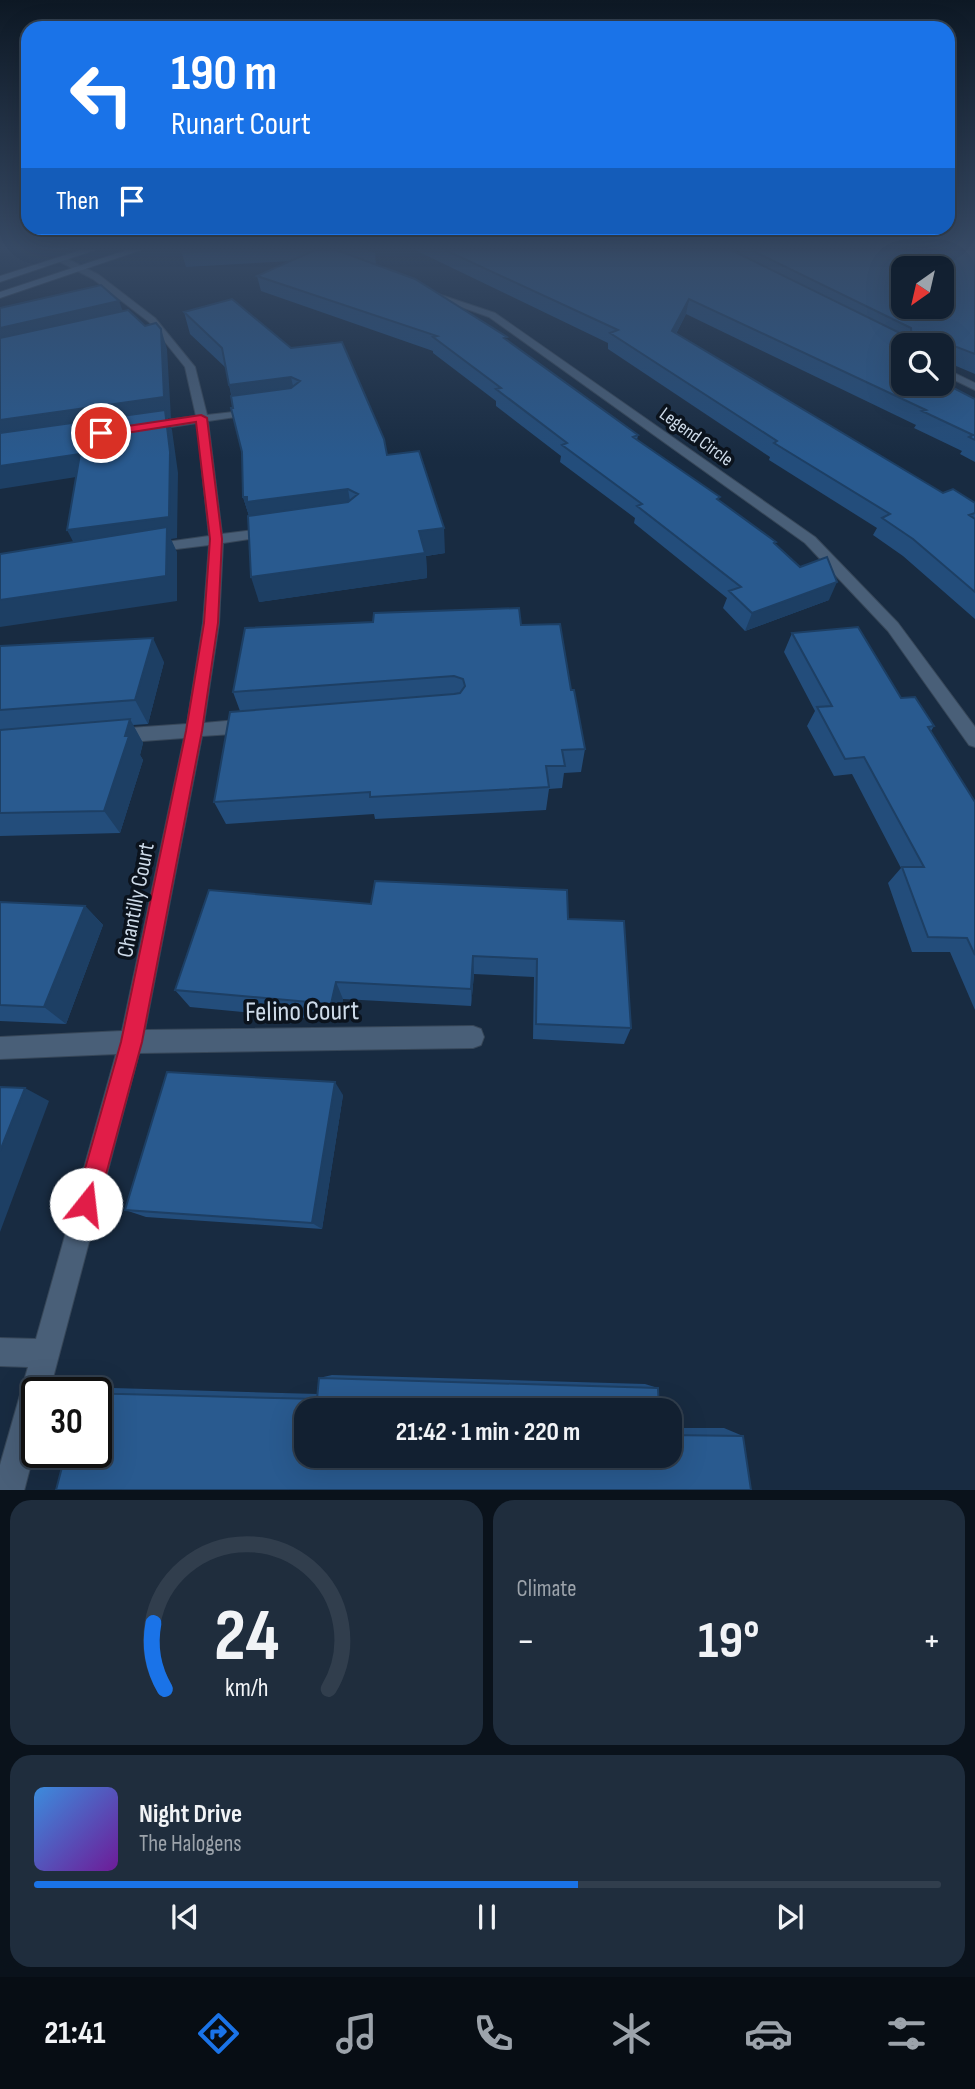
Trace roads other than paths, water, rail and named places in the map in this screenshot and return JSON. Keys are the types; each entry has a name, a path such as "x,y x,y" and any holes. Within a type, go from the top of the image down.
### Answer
{"street":[{"name":"Chantilly Court","path":"8,1490 131,1042 194,731 211,623 216,539 201,418 190,367 142,320"},
{"name":"Legend Circle","path":"498,320 810,540 892,628 975,740"},
{"path":"954,376 975,387"},
{"path":"134,428 273,409"},
{"path":"133,551 284,530"},
{"path":"92,738 267,725"},
{"name":"Felino Court","path":"0,1048 131,1042 473,1037"},
{"path":"0,1352 45,1353"}]}
